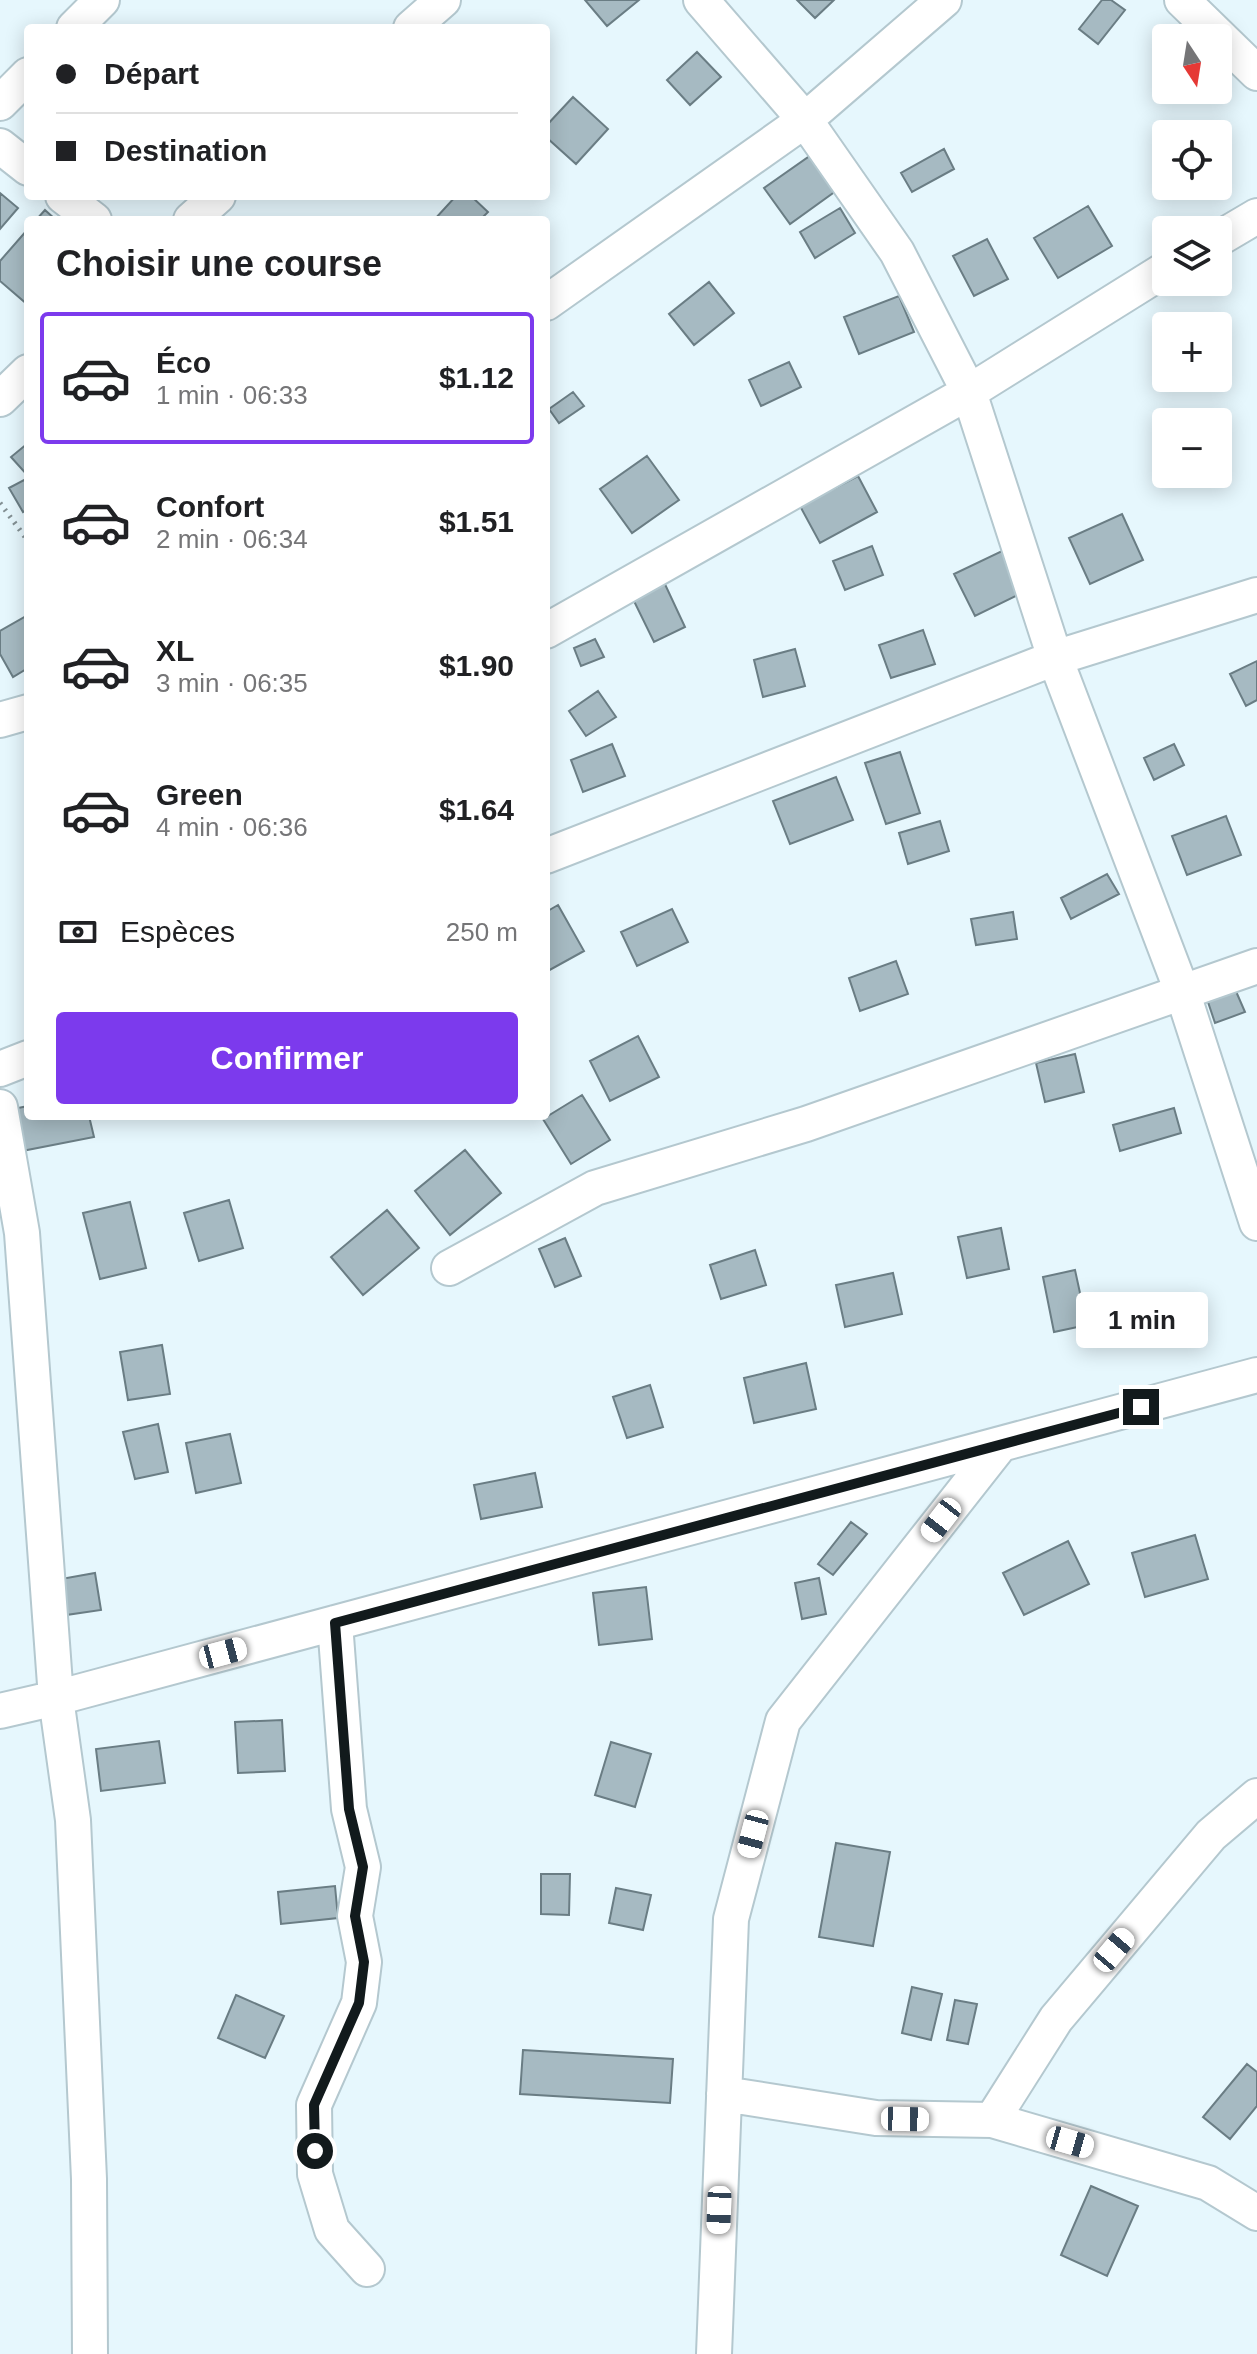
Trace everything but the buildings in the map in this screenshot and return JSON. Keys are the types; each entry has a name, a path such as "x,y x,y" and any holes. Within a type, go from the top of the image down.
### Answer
{"street":[{"path":"78,24 102,0"},
{"path":"416,24 443,0"},
{"path":"701,0 805,120 897,252 969,392 1055,658 1183,994 1257,1223"},
{"path":"550,300 805,120 944,0"},
{"path":"1182,0 1257,73"},
{"path":"0,103 24,79"},
{"path":"0,146 24,165"},
{"path":"68,200 89,216"},
{"path":"196,216 214,200"},
{"path":"1232,231 1257,216"},
{"path":"550,629 969,392 1152,278"},
{"path":"0,399 24,376"},
{"path":"550,854 1055,658 1257,595"},
{"path":"0,720 24,713"},
{"path":"449,1268 595,1188 806,1124 1257,966"},
{"path":"0,1069 24,1060"},
{"path":"0,1107 22,1233 56,1698 73,1820 89,2179 90,2354"},
{"path":"0,1711 1257,1375"},
{"path":"714,2354 731,1919 783,1721 1000,1445"},
{"path":"335,1623 349,1809 363,1867 355,1916 364,1962 359,2003 314,2105 315,2174 332,2230 367,2269"},
{"path":"992,2120 1056,2019 1211,1835 1257,1796"},
{"path":"724,2094 876,2118 992,2120 1208,2183 1257,2213"}],"path":[{"path":"0,503 24,536"}],"route":[{"path":"315,2151 314,2105 359,2003 364,1962 355,1916 363,1867 349,1809 335,1623 1141,1407"}]}
